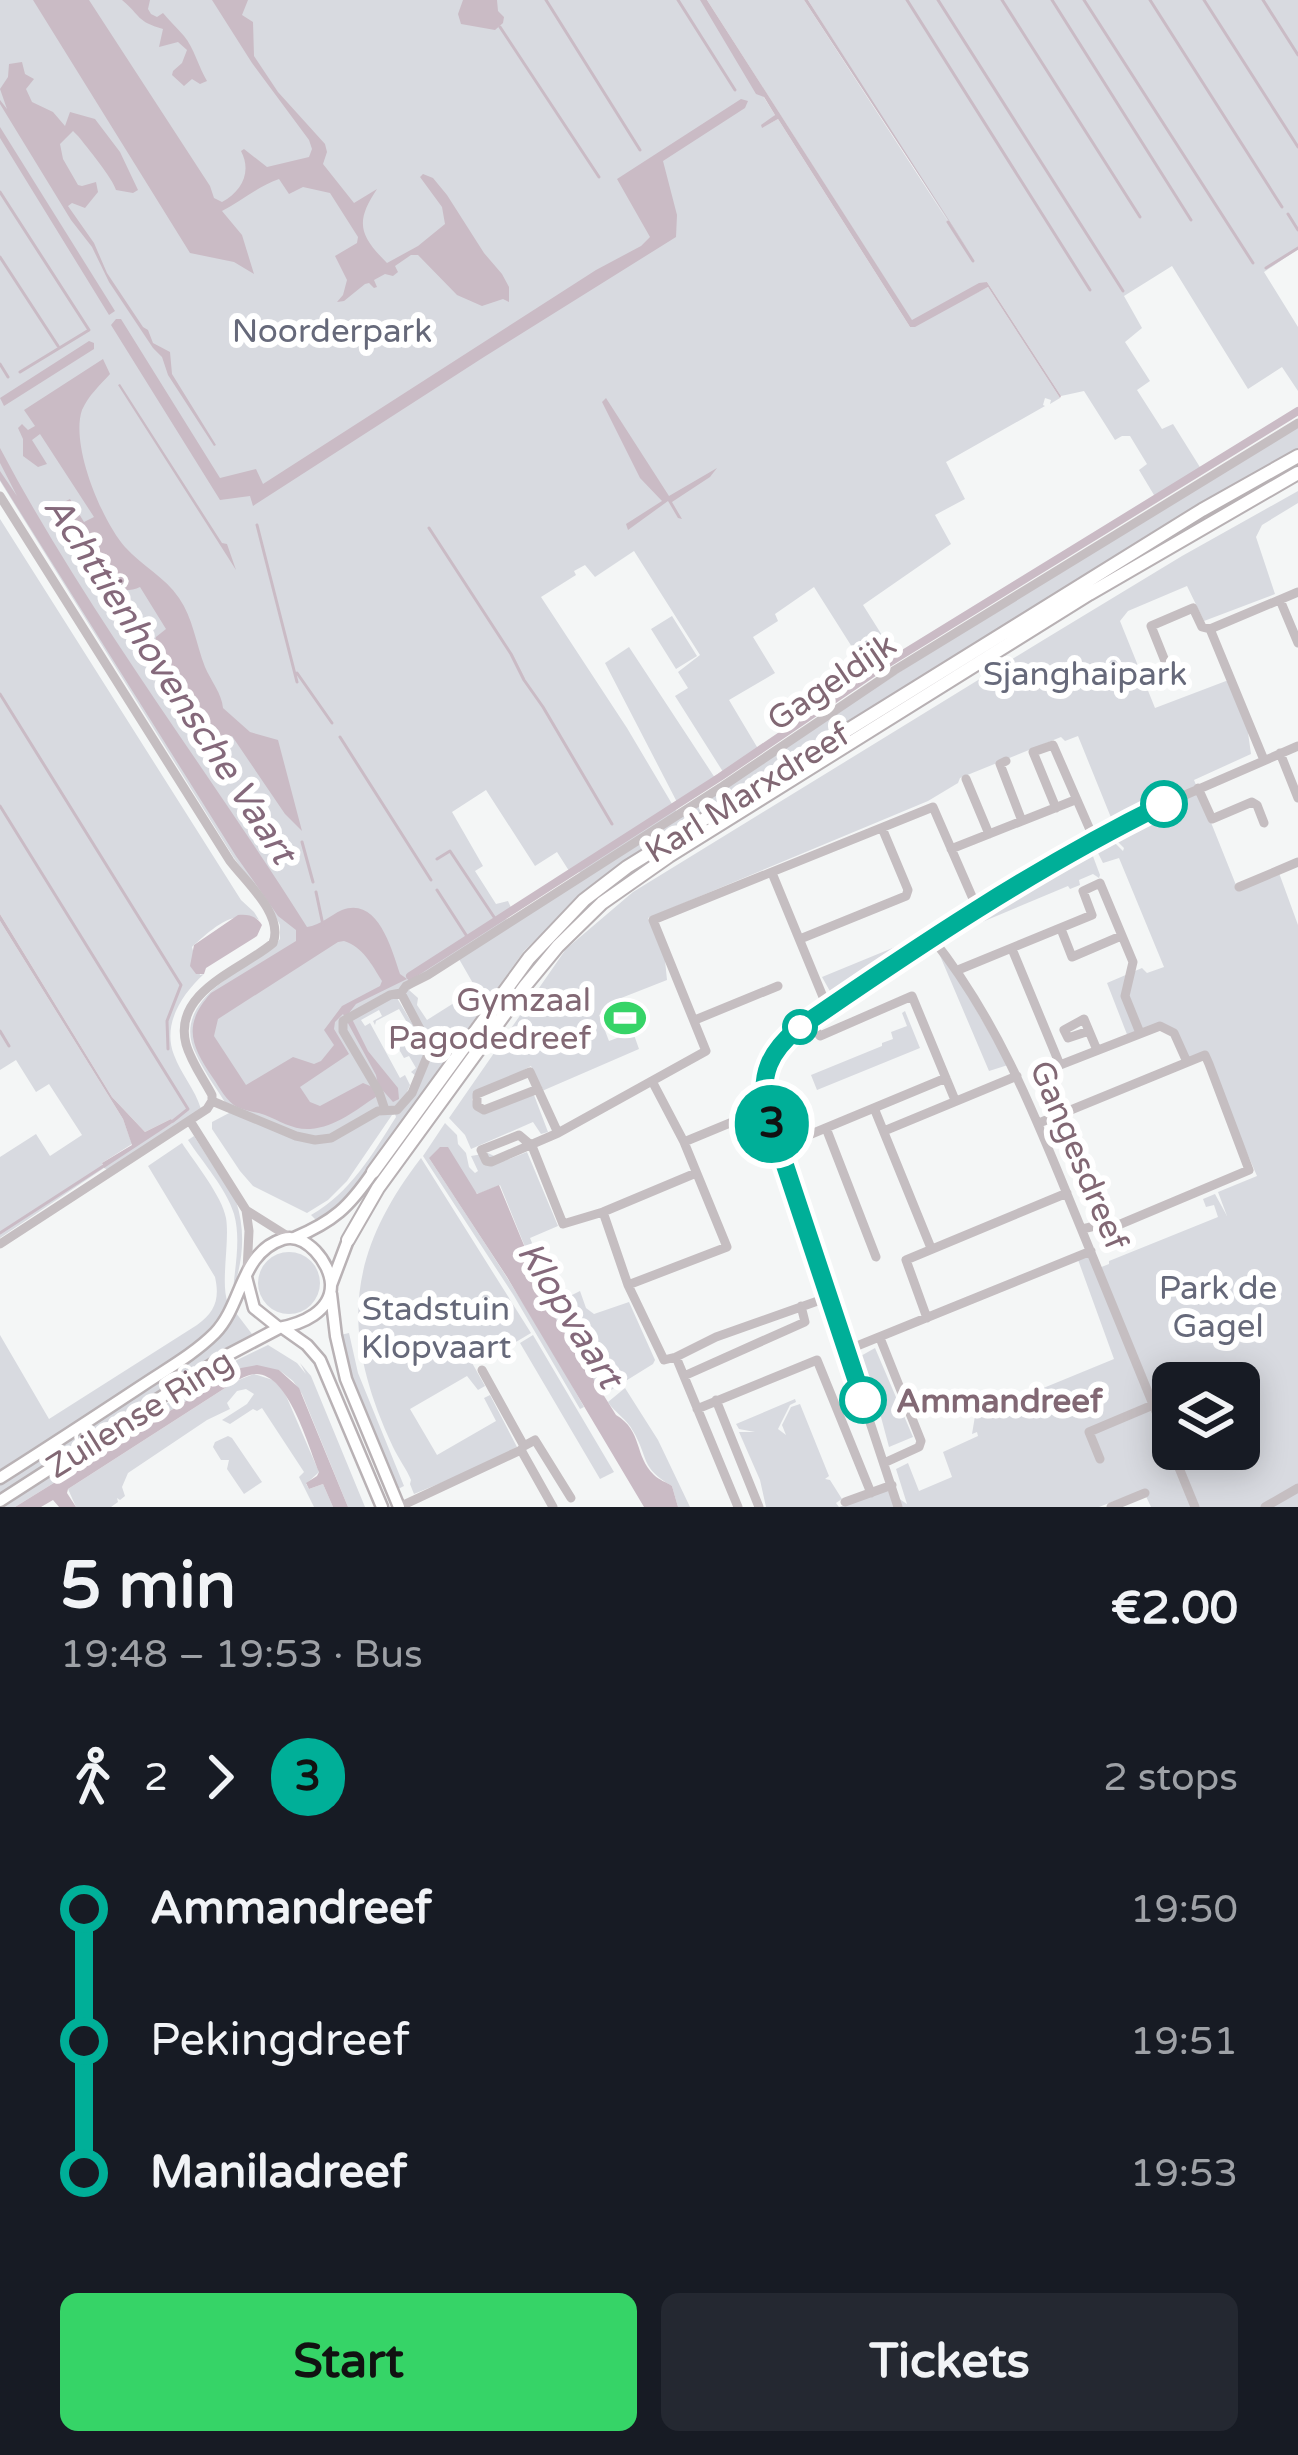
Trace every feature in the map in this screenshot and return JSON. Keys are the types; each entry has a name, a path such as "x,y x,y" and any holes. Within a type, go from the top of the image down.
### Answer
{"highway":[{"name":"Karl Marxdreef","path":"373,1172 529,958 584,900 627,866 1183,521 1298,456"},
{"name":"Karl Marxdreef","path":"348,1240 401,1156 525,986 602,904 669,856 1089,594 1298,472"}],"main road":[{"name":"Karl Marxdreef","path":"291,1237 335,1218 373,1172"},
{"path":"382,1507 320,1360 307,1345 254,1308 246,1274 260,1252 291,1237 319,1254 326,1266 346,1379 399,1507"},
{"name":"Karl Marxdreef","path":"331,1288 348,1240"},
{"name":"Zuilense Ring","path":"0,1478 200,1346 230,1314 246,1274"},
{"path":"281,1328 314,1316 331,1288"},
{"name":"Zuilense Ring","path":"0,1501 222,1358 281,1328"}],"street":[{"name":"Gageldijk","path":"385,1110 343,1031 347,1018 390,994 401,993 895,670 1298,423"},
{"path":"0,496 230,860 273,917 277,933 273,943 204,990 187,1017 186,1042 212,1094 207,1109 0,1244"},
{"path":"1171,676 1151,626 1192,608 1202,627 1213,627 1298,592"},
{"path":"1280,600 1298,643"},
{"path":"1213,627 1264,760"},
{"path":"1056,808 1033,752 1053,745 1094,839"},
{"path":"898,1507 766,1108 768,1062 781,1043 808,1022 977,908 1094,839 1298,746"},
{"path":"1280,753 1298,798"},
{"path":"1006,761 1000,764 1022,821"},
{"path":"966,779 988,834"},
{"path":"1198,788 1212,819 1252,802 1264,823"},
{"path":"951,849 1075,800"},
{"path":"696,1174 563,1224 532,1146 519,1135 481,1150 491,1162 532,1146 706,1051 653,920 934,807 977,908"},
{"path":"800,939 906,896 908,890 882,828"},
{"path":"1239,887 1298,862"},
{"path":"772,873 828,1009"},
{"path":"958,970 1092,915 1083,891 1097,882 1132,962 1125,996 1140,1033"},
{"path":"1060,928 1072,957 1121,937"},
{"name":"Gangesdreef","path":"932,938 991,1022 1017,1076 1152,1403"},
{"path":"1012,949 1060,1064 1160,1026 1174,1033 1187,1062"},
{"path":"695,1021 778,986"},
{"path":"212,1101 296,1136 315,1139 331,1138 374,1112 394,1111 416,1086 429,1052 401,993"},
{"path":"808,1022 820,1036 912,996 956,1100"},
{"path":"1089,1031 1097,1050"},
{"path":"1039,1123 1205,1055 1249,1170 1104,1231 1096,1221 1082,1229"},
{"path":"538,1089 484,1110 476,1106 477,1094 530,1072 538,1089 558,1133"},
{"path":"884,1131 1017,1076"},
{"path":"780,1147 946,1078"},
{"path":"628,1285 728,1247 684,1142 652,1081"},
{"path":"684,1142 766,1108"},
{"path":"874,1108 931,1248"},
{"path":"190,1121 246,1210 291,1237"},
{"path":"826,1128 876,1257"},
{"path":"927,1318 905,1262 1067,1193"},
{"path":"246,1210 246,1274"},
{"path":"603,1212 628,1285 664,1360 829,1297"},
{"path":"847,1350 1091,1251"},
{"path":"684,1376 805,1322 801,1306"},
{"path":"880,1338 921,1441 919,1448 884,1463"},
{"path":"676,1358 738,1507"},
{"path":"697,1409 817,1360 871,1492"},
{"path":"482,1370 553,1507"},
{"path":"716,1400 759,1507"},
{"path":"1100,1459 1089,1432 1152,1405"},
{"path":"399,1507 535,1441 571,1498"},
{"name":"Gangesdreef","path":"1180,1470 1195,1507"},
{"path":"845,1502 892,1485"},
{"path":"1265,1507 1298,1488"},
{"path":"1111,1507 1145,1493"}],"green space":[{"name":"Noorderpark","path":"0,0 703,0 775,115 763,127 778,119 910,327 988,287 1060,398 1050,404 1045,398 1045,406 946,462 965,499 935,515 951,544 863,605 897,659 871,677 814,587 775,614 778,621 753,637 775,673 729,700 760,752 725,775 675,696 688,688 678,672 700,655 634,551 595,577 585,565 541,597 678,814 582,876 578,870 571,874 557,852 535,866 486,790 452,812 483,866 475,871 496,904 508,901 513,912 505,917 508,922 409,990 418,998 427,1020 478,992 459,959 935,649 1298,427 1298,451 1117,555 641,851 586,891 524,951 344,1202 318,1222 311,1215 359,1172 395,1114 347,1181 307,1213 253,1186 212,1129 212,1122 231,1112 196,1054 190,1036 192,1019 212,991 272,949 280,939 280,925 0,481","holes":["406,997 433,1048 411,1100 405,1097 410,1085 405,1075 400,1078 370,1023 365,1026 361,1020 379,1010 382,1016 373,1021 375,1025 399,1009 415,1036 397,1046 404,1058 409,1056 416,1076 426,1052 397,998"]},
{"path":"707,0 804,0 953,229 808,0 1298,0 1298,249 1264,272 1298,327 1298,391 1282,367 1248,389 1172,266 1124,296 1142,328 1125,342 1150,381 1137,390 1162,429 1173,424 1203,472 1157,500 1139,470 1147,464 1130,436 1115,440 1084,391 1061,396 987,282 912,321"},
{"path":"1298,460 1298,469 603,896 544,954 395,1156 534,958 608,885 1185,524"},
{"name":"Park de Gagel","path":"1298,491 1298,503 1262,525 1256,537 1275,594 1204,621 1187,586 1128,611 1120,621 1155,708 1231,682 1246,718 1251,754 1194,780 1238,890 1279,873 1298,925 1298,1507 1151,1507 1143,1490 1099,1507 839,1507 886,1490 907,1504 896,1469 908,1463 919,1491 952,1477 943,1452 978,1436 972,1434 975,1416 1114,1359 1077,1257 1091,1251 1099,1268 1218,1217 1214,1205 1206,1207 1203,1199 1215,1194 1227,1216 1218,1192 1257,1176 1205,1056 1187,1062 1174,1033 1160,1026 1128,1037 1107,983 1142,968 1147,973 1164,967 1119,858 1103,863 1096,849 1112,840 1123,851 1115,839 1125,833 1120,820 1112,820 1078,736 1065,741 1061,737 960,778 928,801 648,918 665,960 667,980 611,1002 613,1009 599,1015 609,1041 633,1032 639,1049 542,1091 531,1066 472,1099 476,1109 534,1095 548,1132 541,1134 533,1122 471,1149 449,1118 566,949 633,892 1182,556"},
{"path":"0,519 241,900 259,920 231,919 192,947 200,975 204,974 176,1010 171,1043 201,1109 0,1238 0,1157 36,1134 50,1156 82,1135 49,1084 36,1092 16,1060 0,1070 0,921 123,1119 132,1144 102,1166 174,1122 171,1119 145,1132 112,1097 0,914"},
{"path":"672,616 697,656 676,669 651,629"},
{"path":"629,647 717,781 679,806 605,663"},
{"path":"1091,851 1099,878 1093,874 1079,880 1080,885 975,925 974,922"},
{"path":"912,940 831,993 822,977"},
{"path":"938,951 952,968 1008,1065 989,1071"},
{"path":"905,1011 920,1048 817,1090 811,1075 893,1039 891,1032 907,1026"},
{"path":"445,1123 457,1135 475,1173 471,1156 488,1153 504,1161 527,1152 558,1226 530,1238 554,1298 558,1302 580,1291 586,1308 594,1314 629,1302 653,1364 603,1395 536,1287 538,1279 500,1185 478,1194 429,1158 548,1343 584,1407 580,1409 423,1156"},
{"path":"194,1136 239,1212 242,1246 233,1291 234,1214 188,1140"},
{"path":"182,1143 223,1209 228,1303 217,1322 186,1351 0,1472 0,1335 49,1419 197,1325 212,1310 215,1277 148,1166"},
{"name":"Stadstuin Klopvaart","path":"421,1158 531,1333 481,1363 479,1357 471,1361 485,1386 478,1390 467,1376 410,1409 437,1455 496,1421 484,1398 490,1395 517,1447 414,1494 365,1369 359,1298 377,1229"},
{"path":"289,1252 311,1261 320,1283 311,1305 289,1314 267,1305 258,1283 267,1261"},
{"path":"236,1313 252,1334 0,1497 0,1485 210,1346"},
{"path":"349,1333 358,1373 404,1486 396,1490 349,1371 340,1335"},
{"path":"533,1335 614,1472 600,1479 520,1343"},
{"path":"268,1345 306,1374 300,1363 311,1376 365,1507 348,1507 302,1394 279,1370 228,1375 15,1507 1,1507 237,1360"},
{"path":"875,1348 913,1437 889,1447 871,1381 859,1357"},
{"path":"254,1374 273,1380 284,1391 319,1472 306,1484 309,1489 323,1484 333,1507 314,1507 299,1477 304,1472 262,1408 230,1424 222,1420 247,1404 254,1394 246,1389 237,1391 227,1403 230,1409 128,1473 122,1487 125,1496 111,1507 76,1507 68,1489"},
{"path":"625,1388 658,1440 690,1507 678,1507 672,1486 650,1468 630,1427 608,1402"},
{"path":"795,1399 778,1429 786,1435 782,1425 791,1407 800,1404 829,1476 825,1479 842,1499 836,1503 839,1507 766,1507 739,1432 755,1432 736,1424"},
{"path":"228,1436 262,1482 244,1494 227,1469 229,1460 221,1460 213,1447"}],"shaded area":[{"path":"33,0 89,0 214,198 222,202 243,180 244,149 267,167 309,157 312,149 212,0 248,0 242,15 253,22 254,56 278,92 325,144 323,164 354,203 377,189 365,211 363,228 378,253 387,263 445,224 442,207 420,177 423,174 447,195 502,274 509,287 509,302 503,299 482,306 457,295 418,255 411,255 395,266 398,272 393,276 385,274 374,280 377,287 365,284 337,302 347,280 335,256 357,243 358,237 330,193 303,187 289,194 279,179 222,211 242,235 254,274 234,262 190,253"},
{"path":"122,0 150,0 151,14 163,13 184,36 207,81 200,84 192,79 184,86 172,75 187,50 178,42 159,47 163,29 143,21"},
{"path":"463,0 497,0 503,23 495,30 461,24 458,14"},
{"path":"700,0 707,0 912,320 987,282 1060,398 988,287 910,327 778,119 762,128 775,115 764,97 756,94"},
{"path":"804,0 808,0 970,253"},
{"path":"22,62 25,74 34,79 26,89 32,102 53,112 65,126 70,112 95,119 120,152 138,190 133,193 116,190 73,131 60,144 78,185 96,182 98,192 85,208 68,206 153,343 170,352 172,374 216,445 109,282 92,247 0,104 0,100 7,109 0,89 9,64"},
{"path":"741,99 748,101 745,108 663,161 677,215 676,237 253,506 250,496 220,500 111,325 121,319 220,478 256,469 263,484 596,270 641,246 650,237 617,179"},
{"path":"0,127 115,311 109,315 0,138"},
{"path":"89,341 94,349 4,406 0,398"},
{"path":"103,359 110,374 85,405 79,425 84,462 98,501 125,547 184,606 223,708 250,732 278,740 302,831 285,814 232,736 222,742 242,774 231,777 223,770 220,751 213,747 203,724 176,696 172,677 154,644 166,629 140,587 121,590 109,586 100,577 96,553 75,539 64,502 70,499 84,522 94,517 40,434 32,440 47,464 38,467 23,456 18,428 35,426 24,410"},
{"path":"118,385 222,543 227,544 236,570"},
{"path":"606,398 669,496 717,468 672,502 682,519 668,501 628,530 626,524 662,501 640,478 602,402"},
{"path":"0,448 71,571 307,927 354,908 365,911 382,928 400,974 407,979 356,1004 349,1013 368,1051 398,1088 399,1099 393,1102 378,1085 343,1014 334,1029 349,1054 300,1087 310,1102 320,1106 363,1083 375,1088 377,1096 328,1125 298,1128 237,1107 205,1066 193,1036 202,1005 211,993 296,941 296,930 278,916 236,856 0,480 0,471 17,496 0,463","holes":["338,942 351,944 371,963 382,981 380,986 342,1006 324,1030 334,1045 321,1061 314,1064 293,1057 246,1085 214,1036 218,1019"]},
{"path":"0,914 112,1097 145,1132 171,1119 174,1122 104,1168 102,1163 132,1145 123,1119 0,921"},
{"path":"238,915 260,922 257,936 206,968 204,974 196,974 190,966 194,945"},
{"path":"440,1147 448,1147 477,1194 499,1185 538,1279 536,1287 616,1415 631,1428 648,1468 672,1486 678,1507 644,1507 507,1277 429,1158"},
{"path":"257,1365 279,1370 299,1388 348,1507 333,1507 323,1484 309,1489 306,1483 319,1472 296,1413 278,1386 256,1374 236,1381 68,1489 76,1507 59,1507 53,1500 41,1507 15,1507 228,1375"}],"waterway":[{"path":"546,0 640,150"},
{"path":"678,0 735,90"},
{"path":"907,0 1090,290"},
{"path":"938,0 1123,291"},
{"path":"1002,0 1140,217"},
{"path":"1052,0 1191,220"},
{"path":"1084,0 1253,263"},
{"path":"1150,0 1282,207"},
{"path":"1204,0 1298,147"},
{"path":"1263,0 1298,55"},
{"path":"500,27 599,177"},
{"path":"0,192 89,330 20,372"},
{"path":"1288,214 1298,230"},
{"path":"948,222 973,261"},
{"path":"1266,268 1298,248"},
{"path":"0,257 58,346"},
{"path":"0,364 8,377"},
{"path":"410,976 882,667 1298,411"},
{"path":"257,525 297,682"},
{"path":"429,528 612,824"},
{"path":"297,673 332,723"},
{"path":"0,694 181,985 167,1021 168,1049"},
{"path":"340,737 431,880"},
{"path":"0,806 188,1109 173,1121"},
{"name":"Achttienhovensche Vaart","path":"302,842 313,882"},
{"path":"437,859 450,851 496,920"},
{"path":"437,890 468,938"},
{"path":"316,892 323,925"},
{"path":"0,1031 9,1046"},
{"path":"0,1233 105,1165"}],"bus line":[{"name":"3","path":"863,1400 766,1108 768,1062 796,1030 977,908 1164,804"}],"place":[{"name":"Gymzaal Pagodedreef","path":"625,1018"},
{"name":"Ammandreef","path":"863,1400"}],"park label":[{"name":"Sjanghaipark","path":"1085,673"}],"water label":[{"name":"Klopvaart","path":"571,1314"}]}
